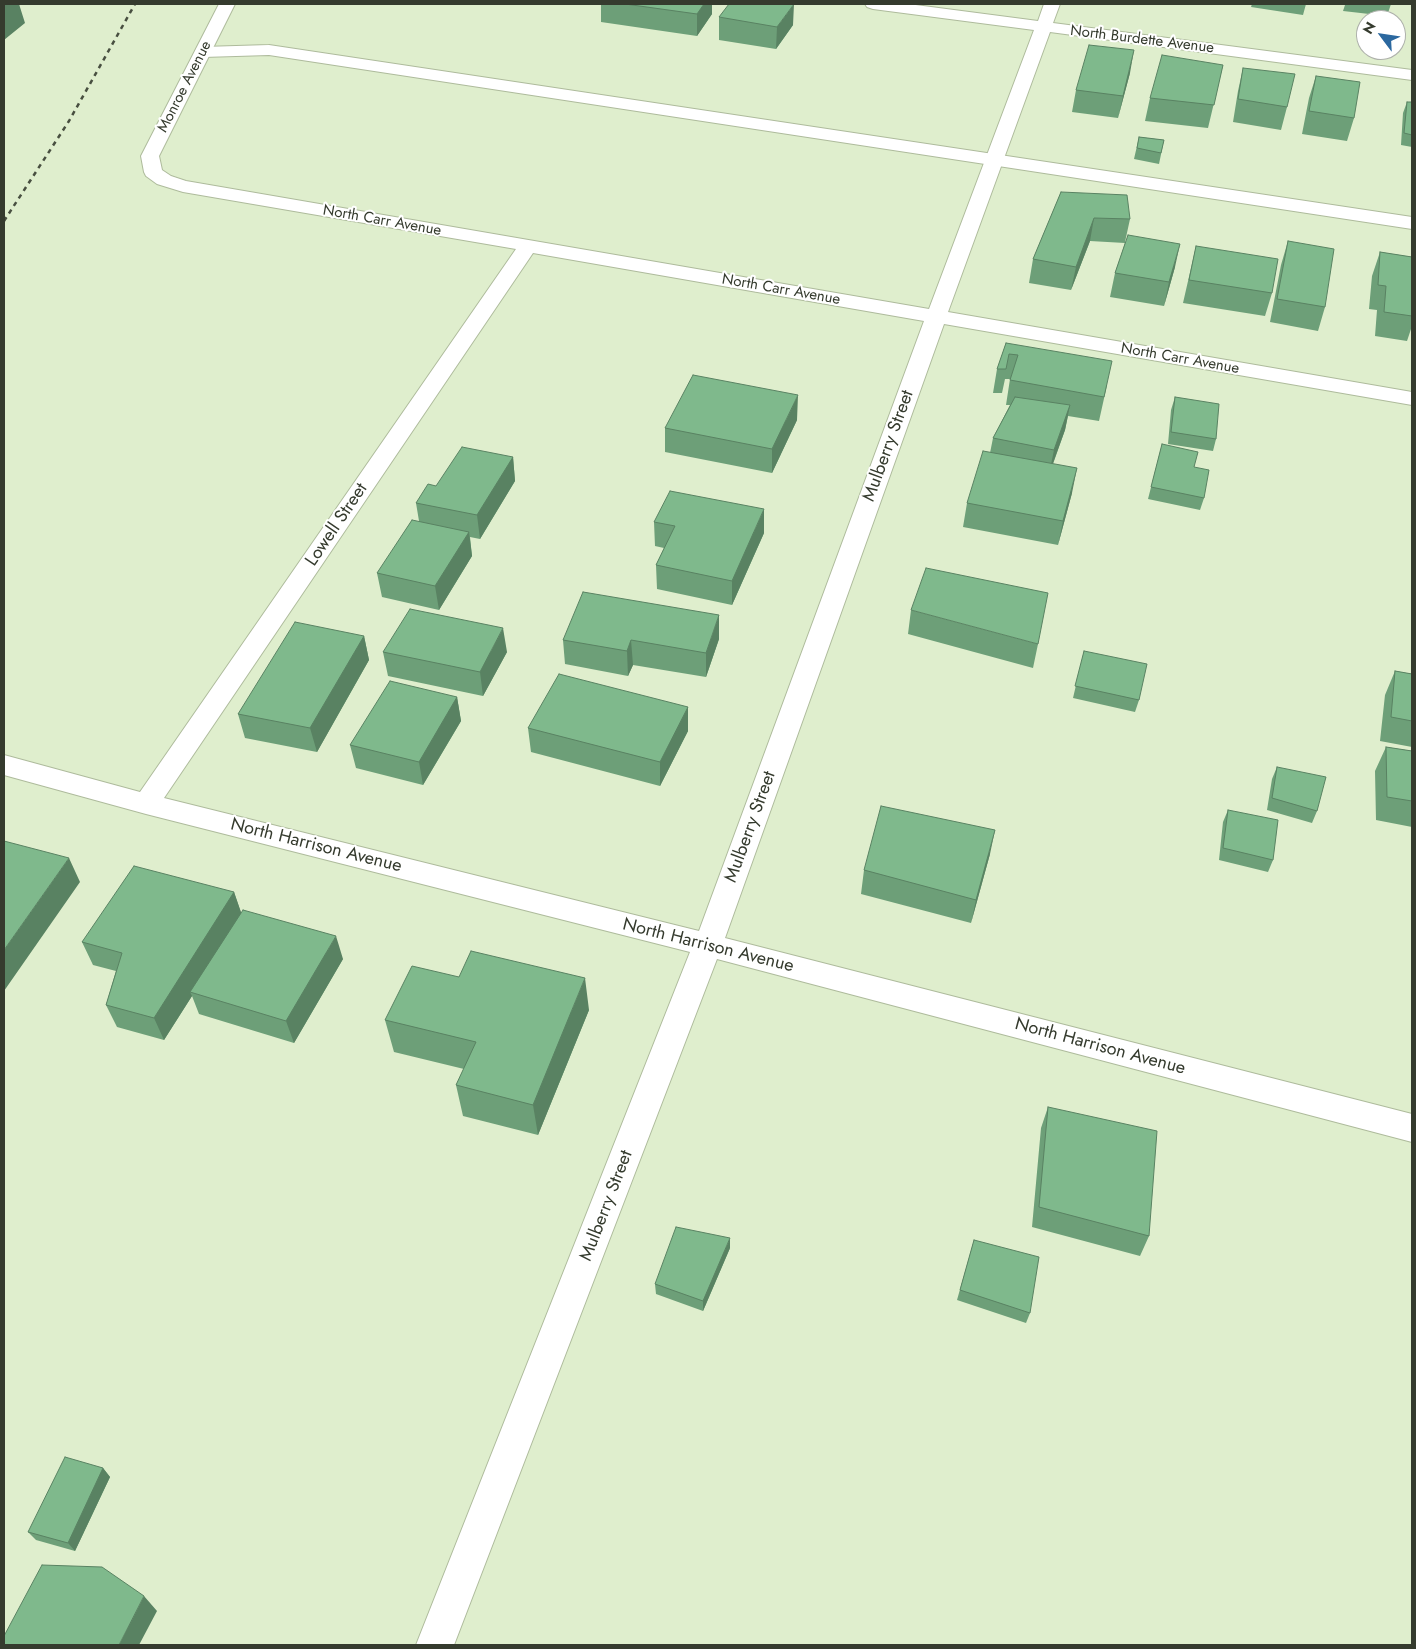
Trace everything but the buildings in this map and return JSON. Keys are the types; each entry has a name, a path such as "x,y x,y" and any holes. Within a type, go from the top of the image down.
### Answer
{"street":[{"name":"Monroe Avenue","path":"153,172 150,156 227,4"},
{"name":"North Burdette Avenue","path":"872,4 1047,15 1412,75"},
{"name":"Mulberry Street","path":"436,1645 708,945 1047,15"},
{"path":"203,52 269,50 1412,223"},
{"name":"North Carr Avenue","path":"153,172 164,180 183,186 1412,399"},
{"name":"Lowell Street","path":"146,804 527,247"},
{"name":"North Harrison Avenue","path":"4,765 146,804 708,945 1412,1128"}],"railway":[{"path":"4,221 69,121 135,4"}]}
